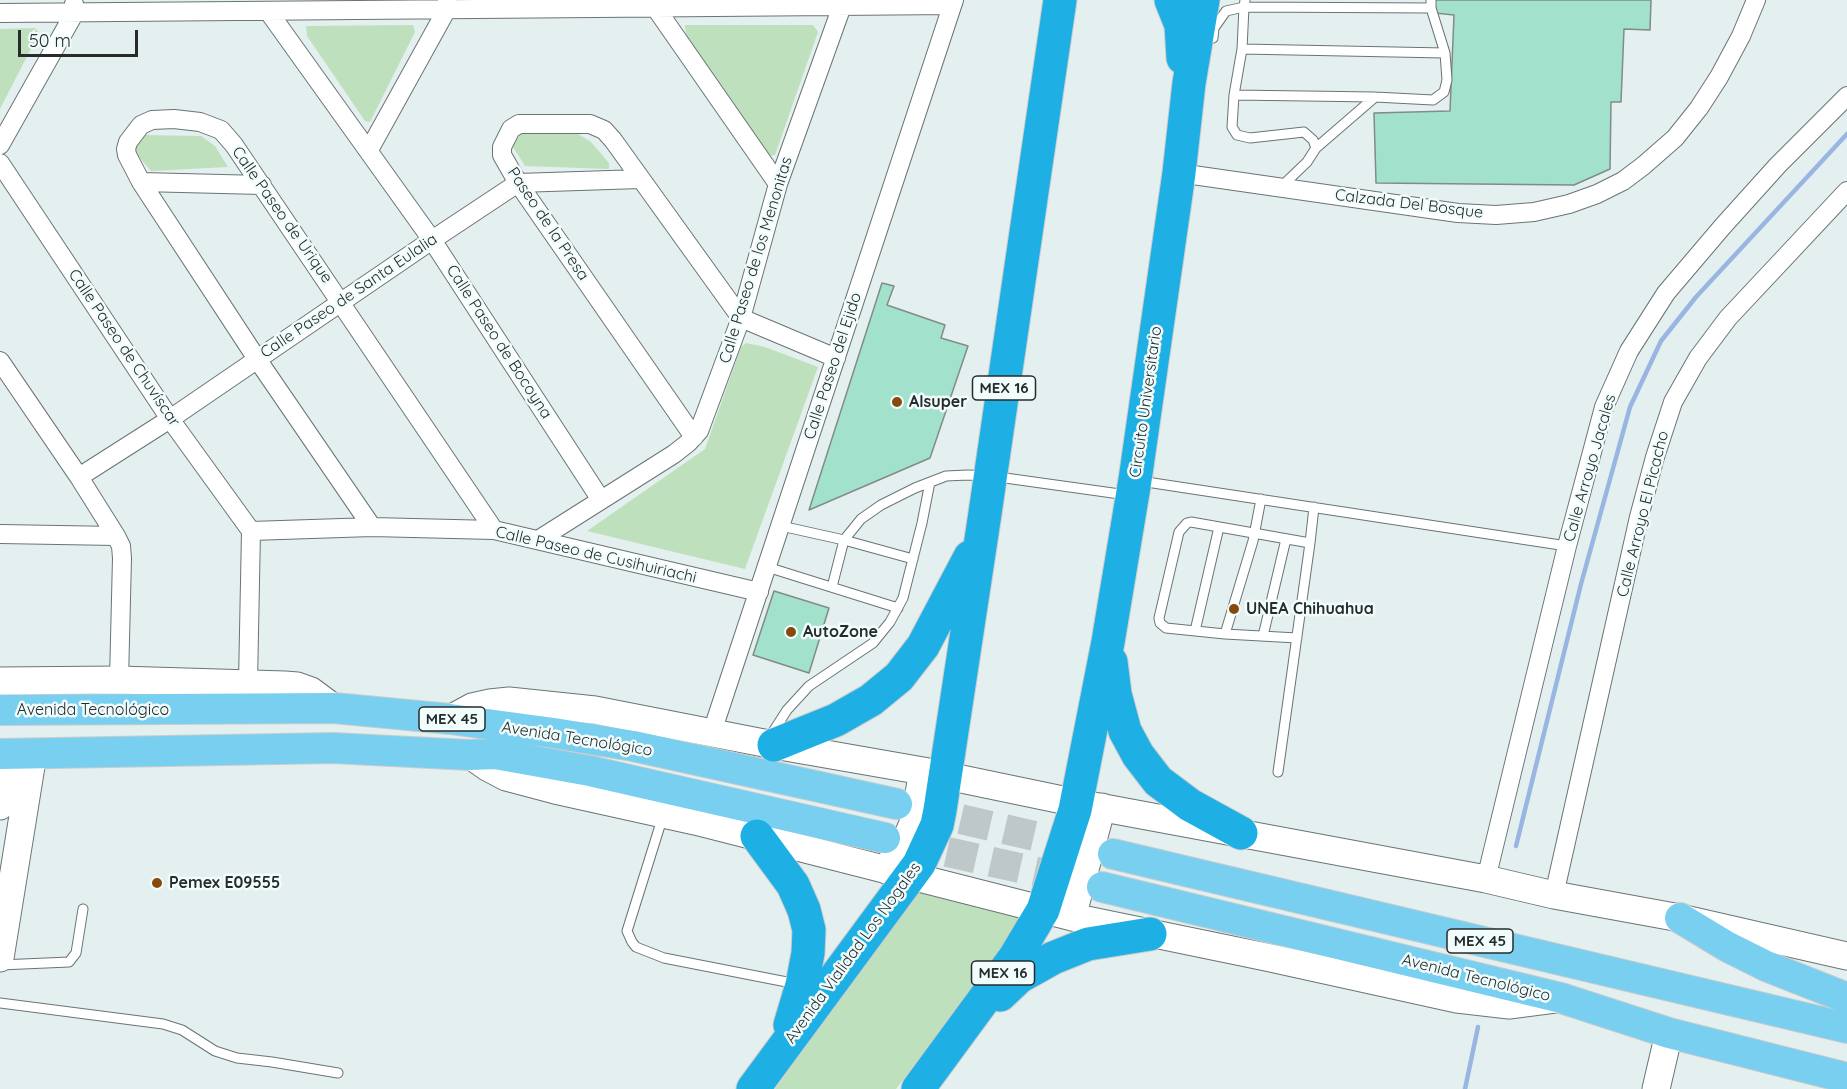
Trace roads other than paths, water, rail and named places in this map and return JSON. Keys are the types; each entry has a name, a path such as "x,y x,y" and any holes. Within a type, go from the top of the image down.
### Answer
{"highway":[{"name":"MEX 16","path":"934,773 982,534 1060,0"},
{"path":"1042,125 1072,25 1086,0"},
{"path":"1171,0 1195,62"},
{"path":"1188,0 1195,62"},
{"name":"Circuito Universitario","path":"1089,805 1108,642 1134,488 1203,0"},
{"path":"770,744 836,720 871,700 899,677 922,646 982,534"},
{"path":"1108,642 1115,694 1125,731 1138,755 1158,781 1182,799 1241,833"},
{"name":"Avenida Vialidad Los Nogales","path":"753,1089 899,873 920,864 937,825 934,773"},
{"name":"MEX 16","path":"959,1034 1015,957 1058,914 1089,805"},
{"path":"758,836 793,885 804,910 808,930 808,953 802,985 782,1049"},
{"name":"MEX 45","path":"918,1089 959,1034 1019,977 1053,958 1089,944 1150,934"}],"main road":[{"path":"0,681 119,680 297,686 310,691 334,708"},
{"path":"450,719 472,707 509,701 595,710 1486,879 1554,895 1680,918 1847,956"},
{"name":"Avenida Tecnológico","path":"0,710 334,708 450,719 633,746 897,804"},
{"name":"Avenida Tecnológico","path":"14,754 333,748 471,755 495,754 590,771 885,838"},
{"path":"0,807 14,754"},
{"path":"0,958 14,754"},
{"path":"471,755 506,777 555,790 758,836 1058,914 1150,934"},
{"name":"MEX 45","path":"1113,854 1847,1028"},
{"name":"Avenida Tecnológico","path":"1102,887 1561,998 1669,1033 1842,1081"},
{"path":"1680,918 1728,947 1766,966 1847,998"},
{"name":"MEX 45","path":"1150,934 1457,999 1509,1005 1561,998"},
{"path":"1656,1089 1669,1033"}],"street":[{"name":"Calzada Del Bosque","path":"1179,173 1458,213 1496,215 1533,212 1569,204 1623,181 1675,138 1699,108 1719,77 1741,36 1756,0"},
{"path":"0,13 75,6 268,11 447,5 842,6 953,2"},
{"name":"Calle Paseo del Ejido","path":"712,732 953,2"},
{"path":"369,150 447,5"},
{"path":"0,145 75,6"},
{"name":"Calle Paseo de los Menonitas","path":"538,540 674,454 694,437 705,416 741,318 778,184 842,6"},
{"path":"655,7 778,184"},
{"name":"Calle Paseo de Bocoyna","path":"268,11 432,240 601,500"},
{"name":"Calle Arroyo Jacales","path":"1486,879 1567,546 1604,407 1629,351 1666,293 1722,226 1778,165 1847,96"},
{"name":"Calle Paseo de Urique","path":"372,527 257,359 141,183 126,149 128,142 141,125 152,120 174,119 200,122 221,130 234,145 342,302 494,530"},
{"name":"Paseo de la Presa","path":"694,437 518,183 502,155 502,147 511,129 519,124 590,124 604,130 741,318"},
{"name":"Calle Paseo de Chuvíscar","path":"0,163 170,418 251,531"},
{"path":"518,183 640,178"},
{"path":"141,183 262,185"},
{"name":"Calle Paseo de Santa Eulalia","path":"79,477 518,183"},
{"name":"Calle Arroyo El Picacho","path":"1554,895 1639,517 1673,402 1698,358 1728,318 1847,191"},
{"path":"741,318 836,358"},
{"path":"0,361 79,477 121,546 119,680"},
{"name":"Calle Paseo de Cusihuiriachi","path":"251,531 372,527 494,530 759,592"},
{"path":"248,683 251,531"},
{"path":"0,534 116,536"}],"lane":[{"path":"1195,62 1226,11 1244,3 1431,4 1445,53 1447,80 1444,92 1433,100 1234,95"},
{"path":"1244,3 1242,49 1234,95 1232,127 1237,135 1250,138 1304,132 1313,140 1316,148"},
{"path":"1242,49 1445,53"},
{"path":"1281,188 1307,162 1316,148 1375,97"},
{"path":"831,587 844,540 861,519 881,505 946,476 991,476 1261,500 1567,546"},
{"path":"770,744 796,699 809,686 873,643 890,622 898,608 913,559 930,482"},
{"path":"1225,634 1255,533 1261,500"},
{"path":"1278,772 1314,507"},
{"path":"1297,638 1166,628 1160,623 1159,618 1182,527 1191,522 1310,543"},
{"path":"781,526 913,559"},
{"path":"1195,631 1219,527"},
{"path":"1263,636 1286,539"},
{"path":"767,567 898,608"},
{"path":"664,814 627,931 636,947 664,958 802,985"},
{"path":"0,965 69,962 76,953 83,909"},
{"path":"0,1002 163,1024 182,1030 214,1051 237,1058 338,1073"}],"waterway":[{"path":"1516,846 1581,584 1630,407 1661,341 1696,297 1847,134"},
{"path":"1465,1089 1478,1027"}],"tunnel":[{"path":"917,809 1086,848"},
{"path":"903,842 1078,881"}],"place":[{"name":"Alsuper","path":"897,402"},
{"name":"UNEA Chihuahua","path":"1234,609"},
{"name":"AutoZone","path":"791,632"},
{"name":"Pemex E09555","path":"157,883"}]}
